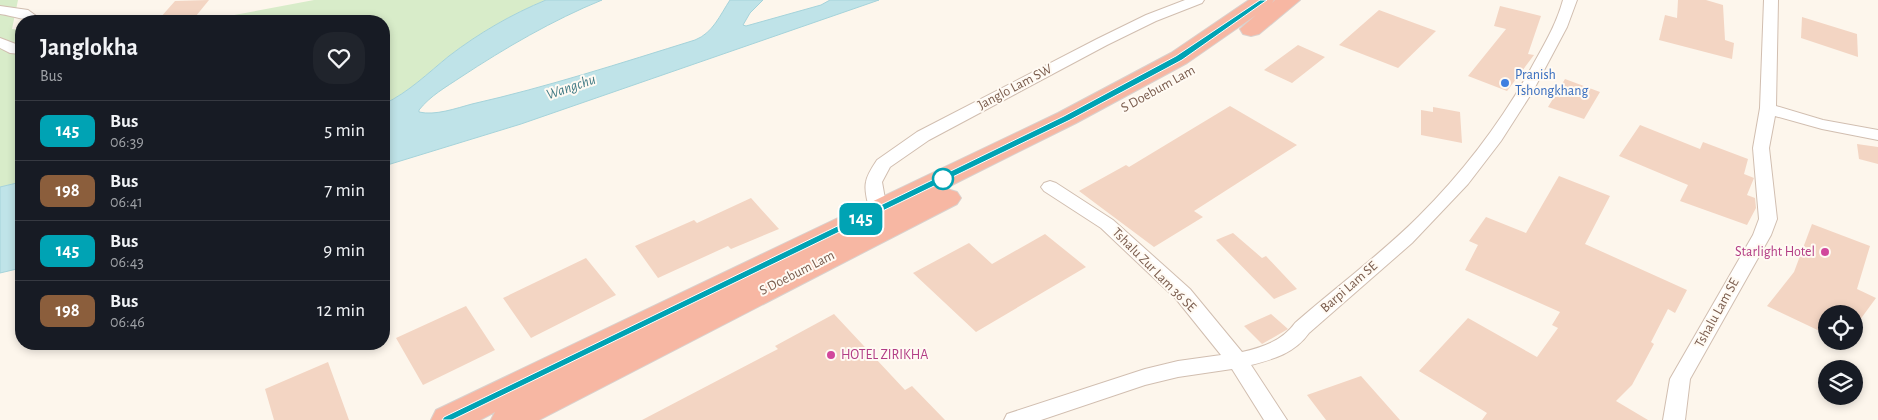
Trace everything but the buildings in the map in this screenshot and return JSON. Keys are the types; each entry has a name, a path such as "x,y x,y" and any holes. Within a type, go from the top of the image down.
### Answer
{"highway":[{"name":"S Doebum Lam","path":"448,420 1067,118 1179,58 1263,0"},
{"name":"S Doebum Lam","path":"508,420 1150,95 1200,66 1290,0"}],"street":[{"name":"Janglo Lam SW","path":"878,210 874,182 883,164 923,136 1102,42 1151,18 1197,0"},
{"name":"Barpi Lam SE","path":"1015,420 1100,391 1164,372 1237,360 1273,350 1292,340 1302,328 1406,239 1440,203 1502,130 1523,98 1566,18 1570,0"},
{"name":"Tshalu Lam SE","path":"1674,420 1680,379 1762,235 1768,218 1761,148 1768,108 1771,0"},
{"path":"0,10 26,15"},
{"path":"0,42 15,50"},
{"path":"1768,108 1848,130 1878,135"},
{"name":"Tshalu Zur Lam 36 SE","path":"1050,187 1107,224 1182,294 1237,360 1276,420"}],"green space":[{"path":"0,0 18,0 12,29 15,29 15,183 0,187"},
{"path":"314,0 546,0 533,5 484,32 449,56 410,88 390,101 390,15 234,15"}],"water":[{"name":"Wangchu","path":"546,0 602,0 547,26 495,56 438,92 423,105 419,112 446,111 528,90 695,40 707,33 730,0 763,0 750,13 743,25 746,26 821,5 830,0 879,0 521,124 390,164 390,101 410,88 460,48 484,32 533,5"},
{"path":"15,183 15,269 0,273 0,187"}],"bus line":[{"name":"145","path":"448,420 1067,118 1179,58 1263,0"}],"place":[{"name":"Pranish Tshongkhang","path":"1505,83"},
{"name":"Starlight Hotel","path":"1825,252"},
{"name":"HOTEL ZIRIKHA","path":"831,355"}]}
